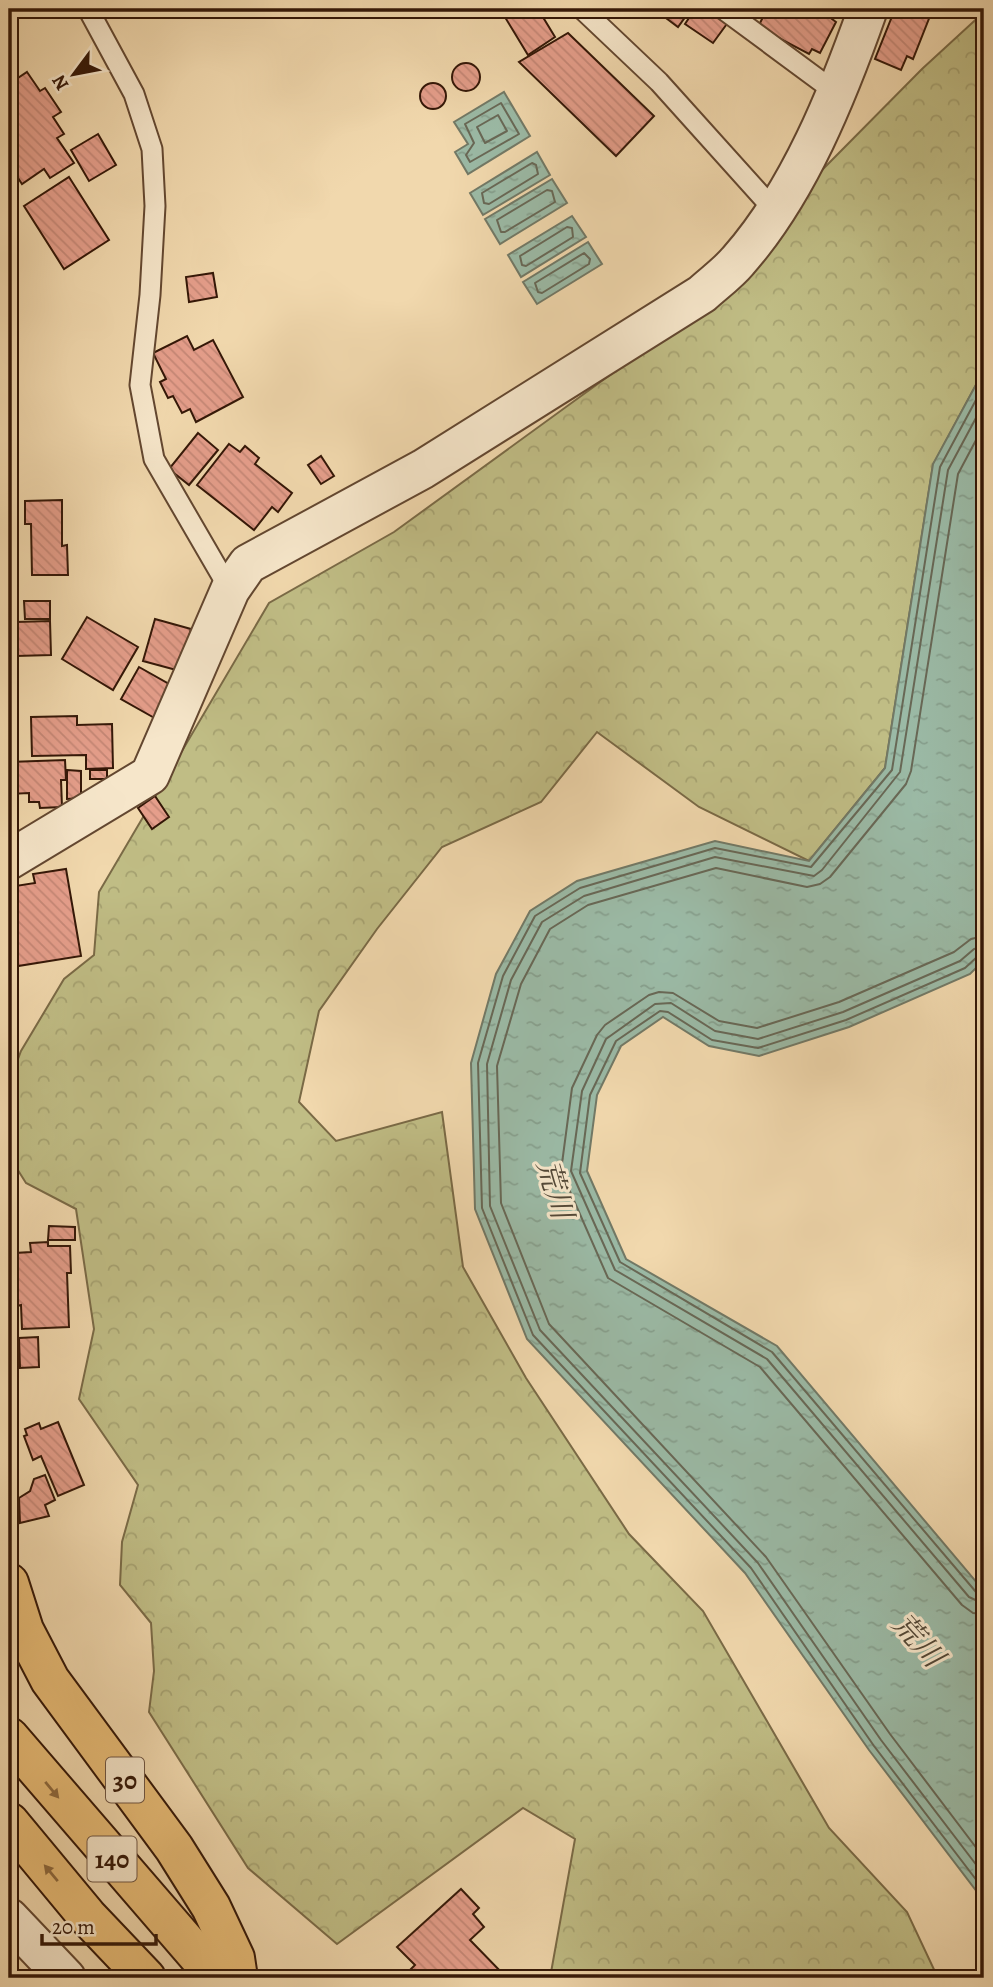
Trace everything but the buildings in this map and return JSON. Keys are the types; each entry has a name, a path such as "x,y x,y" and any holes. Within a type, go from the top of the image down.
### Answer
{"main road":[{"name":"30","path":"9,1583 24,1630 50,1680 174,1847 211,1908 235,1958 238,1978"},
{"name":"140","path":"9,1737 217,1978"},
{"name":"140","path":"9,1822 87,1916 146,1978"}],"street":[{"path":"9,860 150,775 230,590 248,564 422,469 702,294 738,262 775,211 838,94 868,9"},
{"path":"9,1917 66,1978"}],"lane":[{"path":"88,9 134,94 152,149 155,206 151,282 140,385 154,459 230,590"},
{"path":"582,9 659,82 775,211"},
{"path":"723,9 838,94"}],"green space":[{"path":"984,12 984,370 933,465 885,768 809,861 699,807 597,732 541,802 442,847 377,929 319,1011 299,1102 336,1141 442,1112 463,1267 526,1378 629,1534 703,1611 829,1828 907,1912 938,1978 550,1978 575,1839 523,1808 337,1944 248,1868 149,1712 154,1671 151,1623 120,1585 122,1542 138,1485 79,1399 94,1329 76,1209 26,1183 9,1156 9,1083 21,1051 64,979 94,955 99,892 269,603 394,532 643,351 922,69"}],"water":[{"path":"504,92 530,136 468,174 455,152 468,144 454,122"},
{"path":"537,152 550,175 483,215 470,193"},
{"path":"552,179 567,203 500,244 485,219"},
{"path":"572,216 586,237 521,277 508,255"},
{"path":"588,242 602,264 537,304 523,282"},
{"name":"荒川","path":"984,370 984,960 970,974 849,1027 759,1056 709,1046 663,1017 621,1046 597,1095 587,1171 626,1259 777,1346 984,1591 984,1901 869,1750 745,1573 527,1339 475,1209 471,1063 496,974 530,911 577,881 715,841 809,861 885,768 933,464"}]}
